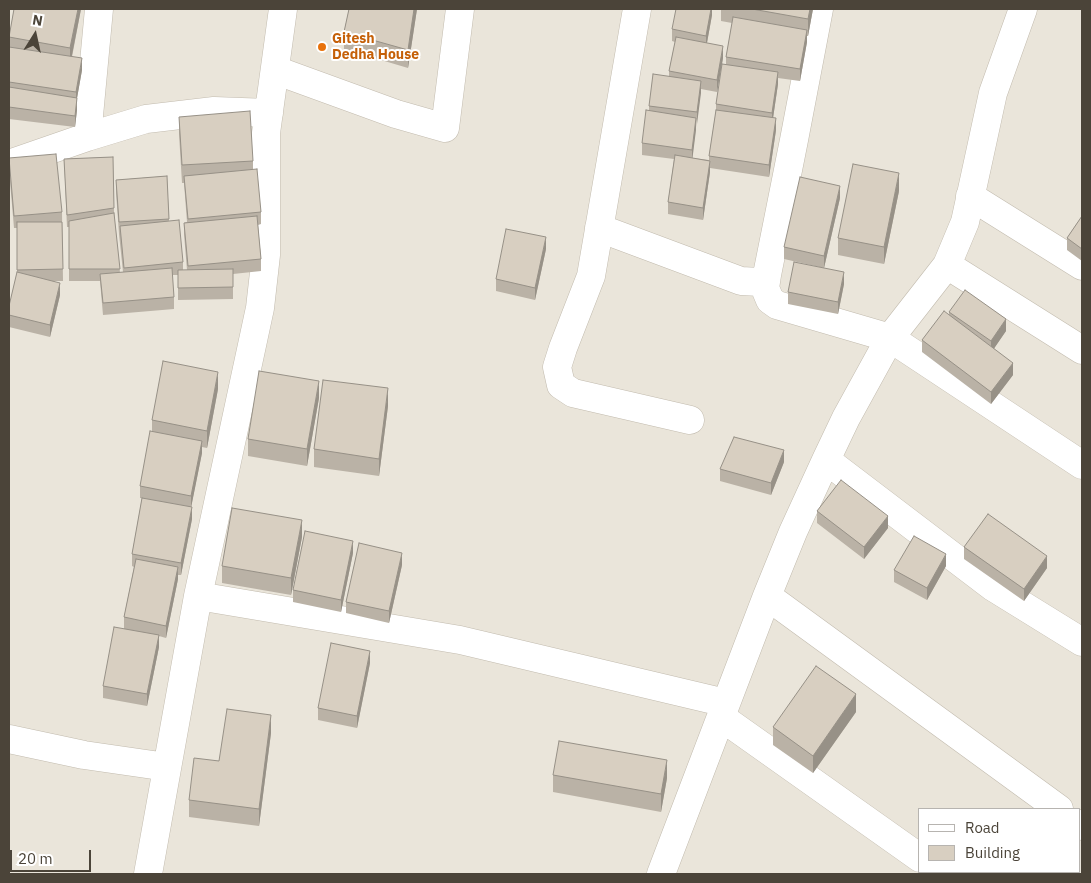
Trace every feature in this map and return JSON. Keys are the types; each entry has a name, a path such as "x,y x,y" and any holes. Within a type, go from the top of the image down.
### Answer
{"street":[{"path":"87,137 99,9"},
{"path":"148,874 198,596 260,308 266,255 266,133 283,9"},
{"path":"274,70 396,114 445,128 460,9"},
{"path":"637,9 591,276 563,348 558,367 561,385 573,393 690,420"},
{"path":"765,288 819,9"},
{"path":"661,874 767,596 793,532 826,460 846,418 890,338 947,265 965,222 993,93 1023,9"},
{"path":"9,164 87,137 146,120 214,111 269,112"},
{"path":"970,196 1082,266"},
{"path":"599,228 741,281 760,282 770,300 777,305 890,338 1082,465"},
{"path":"947,265 1082,350"},
{"path":"826,460 993,587 1082,642"},
{"path":"198,596 460,640 723,710 918,856"},
{"path":"767,596 1058,808"},
{"path":"9,739 84,755 167,767"}],"shaded area":[{"path":"9,9 1082,9 1082,874 9,874"}],"building":[{"path":"14,9 78,9 70,48 9,37"},
{"path":"349,9 414,9 408,50 344,32"},
{"path":"676,9 711,9 706,36 672,29"},
{"path":"752,9 810,9 808,19"},
{"path":"733,17 807,30 800,69 726,57"},
{"path":"676,37 723,46 717,80 669,71"},
{"path":"9,47 82,58 76,92 9,82"},
{"path":"722,64 778,72 772,113 716,104"},
{"path":"653,74 701,81 697,112 649,106"},
{"path":"9,87 77,98 75,116 9,107"},
{"path":"646,110 696,118 692,150 642,143"},
{"path":"716,110 776,118 769,165 709,156"},
{"path":"250,111 253,161 182,165 179,117"},
{"path":"56,154 62,212 14,216 9,158"},
{"path":"675,155 710,161 703,208 668,202"},
{"path":"113,157 114,208 67,215 64,159"},
{"path":"853,164 899,173 884,247 838,238"},
{"path":"257,169 261,212 188,219 184,176"},
{"path":"167,176 169,219 119,222 116,180"},
{"path":"800,177 840,186 824,256 784,247"},
{"path":"114,213 120,269 69,269 69,221"},
{"path":"257,216 261,259 188,266 184,223"},
{"path":"1082,216 1082,249 1067,238"},
{"path":"179,220 183,262 124,268 120,226"},
{"path":"17,222 62,222 63,269 17,270"},
{"path":"506,229 546,237 535,288 496,279"},
{"path":"794,262 844,272 838,302 788,292"},
{"path":"172,268 174,297 103,303 100,274"},
{"path":"233,269 233,287 178,288 178,270"},
{"path":"17,272 60,283 50,325 9,315 9,306"},
{"path":"965,290 1006,319 991,341 949,312"},
{"path":"944,311 1013,363 991,392 922,340"},
{"path":"163,361 218,372 207,431 152,420"},
{"path":"259,371 319,381 307,449 248,439"},
{"path":"323,380 388,388 379,459 314,449"},
{"path":"150,431 202,441 191,496 140,486"},
{"path":"734,437 784,450 771,483 720,469"},
{"path":"841,480 888,516 864,547 817,511"},
{"path":"142,498 192,507 181,563 132,554"},
{"path":"232,508 302,520 291,578 222,566"},
{"path":"988,514 1047,556 1024,589 964,547"},
{"path":"305,531 353,541 341,600 293,590"},
{"path":"914,536 946,554 927,588 894,570"},
{"path":"359,543 402,553 389,611 346,602"},
{"path":"136,559 178,567 166,626 124,617"},
{"path":"114,627 159,635 147,694 103,686"},
{"path":"331,643 370,651 357,716 318,708"},
{"path":"816,666 856,694 813,756 773,727"},
{"path":"227,709 271,715 259,809 189,800 194,758 219,761"},
{"path":"559,741 667,760 661,794 553,775"}],"place":[{"name":"Gitesh Dedha House","path":"322,47"}]}
